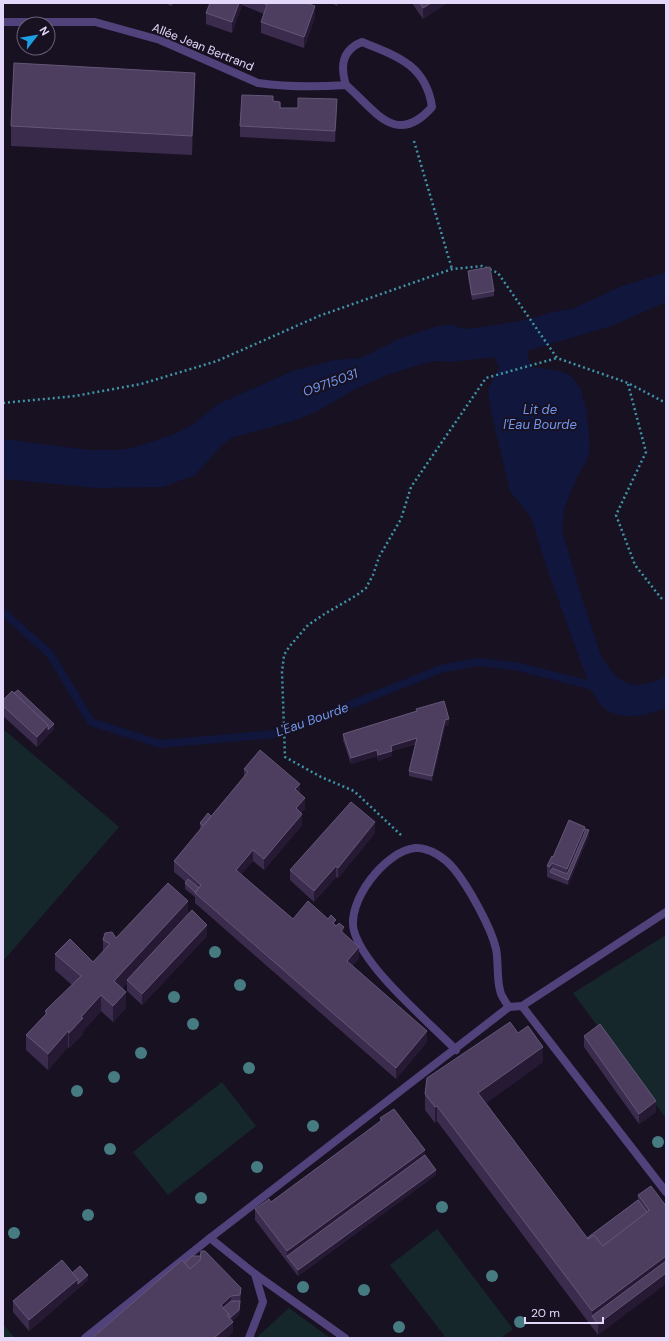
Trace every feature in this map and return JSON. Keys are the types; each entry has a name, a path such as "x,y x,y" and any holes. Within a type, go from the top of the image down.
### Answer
{"street":[{"name":"Allée Jean Bertrand","path":"3,22 95,22 160,40 258,83 304,86 346,85"},
{"path":"362,42 408,62 423,80 430,94 432,107 422,119 408,125 397,126 384,120 346,85 343,63 346,53 353,46 362,42"},
{"path":"456,1050 372,963 358,942 354,930 353,916 358,900 368,882 384,864 398,854 414,848 426,850 440,856 454,869 473,898 485,921 496,948 501,993 509,1007"},
{"path":"84,1338 210,1238 456,1050 509,1007 522,1006 666,912"},
{"path":"522,1006 666,1192"},
{"path":"210,1238 255,1274 345,1338"},
{"path":"249,1338 263,1302 255,1274"}],"path":[{"path":"408,125 419,155 452,269"},
{"path":"3,403 75,396 141,384 217,361 319,316 452,269 482,266 498,273 557,358 628,384 666,403"},
{"path":"414,848 354,791 285,757 285,722 282,672 284,655 308,625 357,596 366,588 373,575 379,557 401,519 411,487 486,378 557,358"},
{"path":"628,384 646,452 616,515 635,565 661,598 666,599"}],"shaded area":[{"path":"3,729 119,827 3,961"},
{"path":"666,935 666,1118 573,993"},
{"path":"222,1082 256,1126 168,1195 133,1152"},
{"path":"437,1229 513,1329 501,1338 446,1338 390,1265"},
{"path":"289,1308 330,1338 256,1338"},
{"path":"3,1324 15,1338 3,1338"}],"water":[{"name":"Lit de l'Eau Bourde","path":"666,272 666,302 614,325 527,351 531,367 560,371 571,376 581,390 586,408 590,448 587,461 577,477 564,509 562,531 601,656 621,680 628,683 636,685 644,684 666,677 666,708 658,711 631,716 613,713 599,703 591,690 549,574 531,518 510,491 491,412 488,389 499,368 495,357 449,362 432,361 387,375 353,390 320,410 296,420 231,438 222,445 195,475 163,487 97,488 3,479 3,439 89,450 121,450 139,446 175,434 192,425 218,404 293,371 335,360 361,358 399,339 438,326 451,325 465,329 490,326 531,319 552,312 572,309 620,287"}],"building":[{"path":"210,3 239,3 232,22 206,13"},
{"path":"263,3 306,3 315,6 304,37 261,22 267,5"},
{"path":"420,3 431,3 423,8"},
{"path":"14,63 195,73 192,136 11,126"},
{"path":"242,95 273,96 273,101 280,102 280,108 298,108 298,98 337,99 335,131 240,126"},
{"path":"490,267 494,291 472,295 468,271"},
{"path":"18,690 54,724 48,730 48,725 14,693"},
{"path":"12,691 48,725 37,737 3,706 3,700"},
{"path":"444,701 449,719 445,720 432,776 409,771 417,738 391,746 392,751 378,755 377,750 351,758 343,734"},
{"path":"260,750 300,784 295,789 305,798 296,808 302,814 264,859 253,850 236,870 293,919 308,901 328,919 331,915 336,920 333,923 336,926 339,923 344,927 341,931 359,947 347,961 427,1031 396,1068 195,893 201,885 174,861 248,772 244,769"},
{"path":"351,802 375,822 338,868 336,866 314,891 290,870"},
{"path":"208,813 211,816 203,826 200,823"},
{"path":"569,820 585,827 567,869 552,863 550,867 547,866 552,856 553,857"},
{"path":"585,829 589,830 568,880 550,872 552,868 567,874"},
{"path":"188,879 199,888 195,892 185,883"},
{"path":"168,883 188,901 114,981 126,992 113,1006 101,995 81,1017 83,1018 69,1033 68,1031 48,1054 26,1035 47,1013 45,1011 81,976 55,954 70,939 93,962 110,944 103,940 105,933 112,932 116,938"},
{"path":"192,910 207,925 142,994 127,980"},
{"path":"510,1022 518,1033 528,1026 543,1047 478,1093 588,1239 594,1235 603,1246 649,1210 638,1195 651,1186 666,1206 666,1256 592,1311 437,1106 435,1107 425,1094 427,1078"},
{"path":"600,1024 656,1101 639,1114 584,1036"},
{"path":"394,1109 425,1150 287,1251 255,1209 269,1199 271,1202 382,1120 380,1118"},
{"path":"425,1155 436,1170 298,1270 287,1256"},
{"path":"638,1200 647,1212 603,1246 594,1235 588,1239 587,1238"},
{"path":"201,1251 205,1251 241,1288 240,1295 231,1296 221,1305 229,1314 227,1315 233,1322 214,1338 92,1338 182,1260 190,1269 200,1260"},
{"path":"192,1256 201,1256 200,1260 190,1269 185,1263"},
{"path":"62,1260 78,1279 29,1320 13,1301"},
{"path":"666,1261 666,1273 598,1324 592,1316"},
{"path":"80,1266 88,1275 78,1284 78,1279 72,1273"},
{"path":"231,1301 240,1301 239,1310 230,1318 229,1314 223,1308"}],"waterway":[{"name":"L'Eau Bourde","path":"3,612 50,654 91,722 160,744 277,734 441,669 476,662 515,666 598,687"}],"water label":[{"name":"O9715031","path":"330,382"}]}
